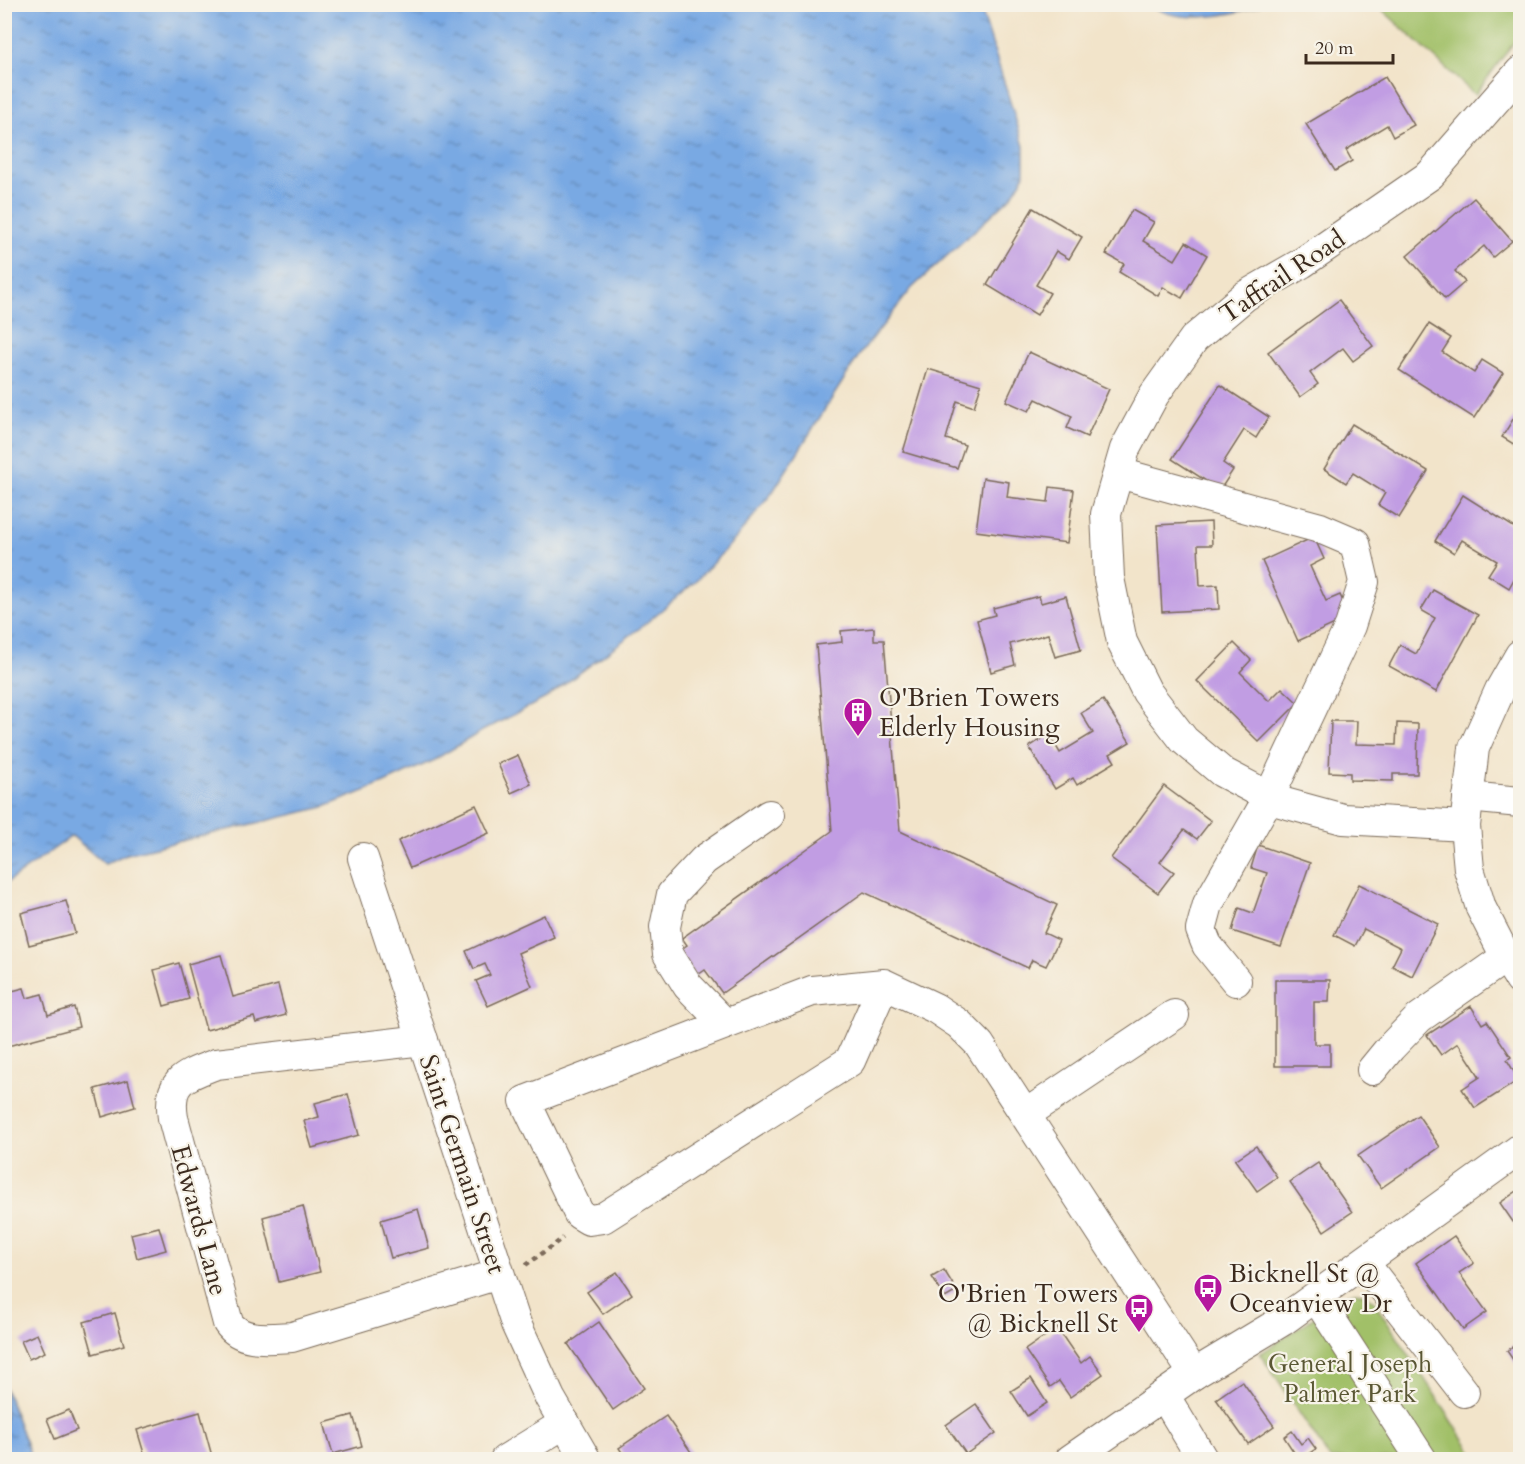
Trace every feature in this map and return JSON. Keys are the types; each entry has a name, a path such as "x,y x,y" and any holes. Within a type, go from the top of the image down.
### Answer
{"street":[{"name":"Taffrail Road","path":"1465,826 1343,819 1277,801 1222,772 1184,740 1147,693 1122,642 1109,578 1106,514 1125,449 1154,395 1194,339 1245,296 1302,262 1430,175 1521,72"},
{"path":"1119,473 1320,528 1355,543 1364,582 1350,626 1269,796 1208,904 1201,930 1207,945 1236,981"},
{"path":"1372,1070 1419,1018 1513,969 1482,908 1469,868 1465,826 1474,748 1500,690 1521,655"},
{"path":"1468,797 1521,801"},
{"path":"725,1024 688,986 668,954 665,927 672,894 704,860 768,815"},
{"name":"Saint Germain Street","path":"363,858 501,1278 532,1360 586,1460"},
{"path":"884,984 850,1061 603,1218 589,1220 579,1214 525,1101 812,991 884,984 935,1008 959,1024 979,1044 1194,1374"},
{"path":"1026,1114 1174,1015"},
{"name":"Edwards Lane","path":"423,1040 216,1064 193,1073 177,1086 171,1101 173,1118 228,1323 237,1333 249,1337 292,1337 501,1278"},
{"path":"1070,1460 1194,1374 1282,1321 1521,1149"},
{"path":"1364,1263 1464,1392"},
{"path":"1316,1297 1422,1460"},
{"path":"1164,1395 1203,1460"},
{"path":"505,1460 565,1423"}],"path":[{"path":"501,1278 589,1220"}],"green space":[{"path":"1377,5 1520,5 1520,34 1475,95"},
{"name":"General Joseph Palmer Park","path":"1355,1292 1362,1293 1373,1300 1477,1459 1330,1459 1260,1354"}],"water":[{"path":"5,4 980,5 1024,146 1024,176 1011,197 912,288 858,357 772,493 737,537 695,582 640,628 546,698 482,731 434,760 324,807 126,854 105,864 72,836 5,884"},
{"path":"1150,5 1261,5 1220,15 1190,17 1175,15"},
{"path":"5,1387 7,1393 32,1459 5,1459"}],"building":[{"path":"1385,77 1414,125 1393,137 1387,125 1346,150 1352,161 1335,171 1306,124"},
{"path":"1474,198 1512,241 1493,257 1484,246 1455,271 1465,282 1445,299 1407,256"},
{"path":"1033,208 1082,237 1069,259 1056,251 1036,285 1050,293 1037,315 987,285"},
{"path":"1132,210 1154,222 1143,241 1175,260 1186,242 1207,255 1182,298 1163,287 1158,296 1119,272 1124,264 1106,254"},
{"path":"1339,300 1373,346 1353,361 1343,348 1310,373 1318,384 1300,397 1268,352"},
{"path":"1429,324 1451,338 1442,352 1474,373 1482,360 1503,373 1474,418 1399,370"},
{"path":"1029,352 1109,389 1087,437 1067,428 1072,416 1036,399 1029,411 1006,401"},
{"path":"928,369 981,385 974,407 957,401 946,439 965,445 957,468 903,452"},
{"path":"1220,385 1269,417 1256,438 1244,430 1223,463 1233,470 1220,490 1172,459"},
{"path":"1520,408 1520,448 1502,437"},
{"path":"1352,424 1428,471 1399,518 1378,505 1385,493 1353,473 1346,483 1324,469"},
{"path":"983,478 1009,482 1007,497 1048,502 1050,487 1074,490 1067,543 976,531"},
{"path":"1463,495 1520,531 1520,568 1509,588 1488,575 1497,561 1462,540 1454,553 1435,541"},
{"path":"1211,522 1212,545 1198,545 1200,586 1218,585 1219,609 1162,612 1157,525"},
{"path":"1314,537 1324,559 1310,566 1326,601 1340,595 1350,617 1298,641 1262,561"},
{"path":"1433,590 1478,615 1436,692 1389,666 1400,645 1416,654 1435,618 1421,610"},
{"path":"1039,596 1041,603 1066,596 1081,650 1055,657 1048,634 1010,644 1015,665 991,672 977,620 995,615 993,608"},
{"name":"O'Brien Towers Elderly Housing","path":"874,628 874,640 884,640 900,831 1057,905 1044,933 1059,940 1046,966 1032,960 1028,968 864,892 722,993 705,970 695,977 677,952 687,945 682,938 832,831 816,645 842,642 841,631"},
{"path":"1234,643 1251,660 1240,672 1269,701 1282,688 1298,703 1259,742 1197,681"},
{"path":"1103,700 1130,742 1110,754 1115,762 1077,785 1073,778 1055,789 1029,747 1049,734 1060,753 1093,733 1081,713"},
{"path":"1331,721 1357,721 1356,744 1396,745 1397,723 1418,724 1417,774 1393,774 1393,781 1350,780 1350,773 1329,772"},
{"path":"518,755 531,784 511,793 498,764"},
{"path":"1164,786 1211,821 1197,839 1184,830 1160,862 1174,872 1158,893 1111,858"},
{"path":"476,805 489,833 410,868 398,841"},
{"path":"1258,845 1310,863 1281,947 1232,931 1239,908 1253,913 1267,873 1251,868"},
{"path":"1359,884 1438,924 1412,976 1392,966 1401,948 1364,929 1355,946 1334,935"},
{"path":"66,901 75,933 29,945 21,913"},
{"path":"544,915 554,937 518,953 532,986 488,1006 476,981 490,975 485,964 474,969 466,951"},
{"path":"221,955 233,997 278,985 286,1015 256,1023 254,1017 206,1030 188,964"},
{"path":"179,963 189,999 164,1006 154,970"},
{"path":"1275,980 1330,980 1329,1002 1314,1002 1314,1044 1330,1044 1330,1066 1275,1066"},
{"path":"24,988 27,998 42,994 48,1015 74,1007 79,1027 4,1047 4,993"},
{"path":"1471,1006 1482,1024 1487,1021 1511,1057 1507,1060 1519,1080 1475,1108 1462,1089 1480,1077 1458,1043 1441,1055 1427,1035"},
{"path":"128,1080 135,1107 102,1117 95,1089"},
{"path":"348,1094 359,1135 312,1148 304,1121 319,1117 315,1103"},
{"path":"1418,1115 1440,1147 1381,1188 1358,1156"},
{"path":"1256,1146 1277,1177 1257,1191 1235,1160"},
{"path":"1318,1163 1352,1212 1324,1231 1290,1182"},
{"path":"1520,1189 1520,1232 1500,1203"},
{"path":"303,1206 320,1272 279,1282 263,1217"},
{"path":"418,1209 429,1248 391,1258 381,1220"},
{"path":"159,1227 166,1250 137,1258 131,1234"},
{"path":"1454,1236 1474,1263 1459,1273 1487,1312 1463,1329 1416,1263"},
{"path":"944,1270 957,1291 945,1298 932,1277"},
{"path":"617,1272 632,1294 603,1314 587,1292"},
{"path":"115,1313 124,1345 93,1354 84,1322"},
{"path":"599,1322 644,1388 613,1410 568,1344"},
{"path":"1057,1328 1081,1363 1090,1356 1103,1374 1070,1397 1059,1381 1050,1387 1025,1350"},
{"path":"37,1334 45,1352 29,1359 21,1341"},
{"path":"1520,1341 1520,1370 1507,1351"},
{"path":"1031,1378 1047,1403 1027,1416 1011,1391"},
{"path":"1242,1381 1274,1426 1248,1444 1216,1399"},
{"path":"976,1404 996,1433 966,1454 946,1425"},
{"path":"69,1410 77,1430 55,1439 47,1419"},
{"path":"200,1412 213,1460 146,1460 137,1430"},
{"path":"353,1415 362,1446 333,1454 324,1423"},
{"path":"666,1416 691,1452 680,1460 627,1460 619,1448"},
{"path":"1292,1431 1301,1444 1308,1438 1316,1449 1299,1460 1284,1437"}],"place":[{"name":"O'Brien Towers Elderly Housing","path":"858,738"},
{"name":"Bicknell St @ Oceanview Dr","path":"1208,1314"},
{"name":"O'Brien Towers @ Bicknell St","path":"1139,1334"}]}
